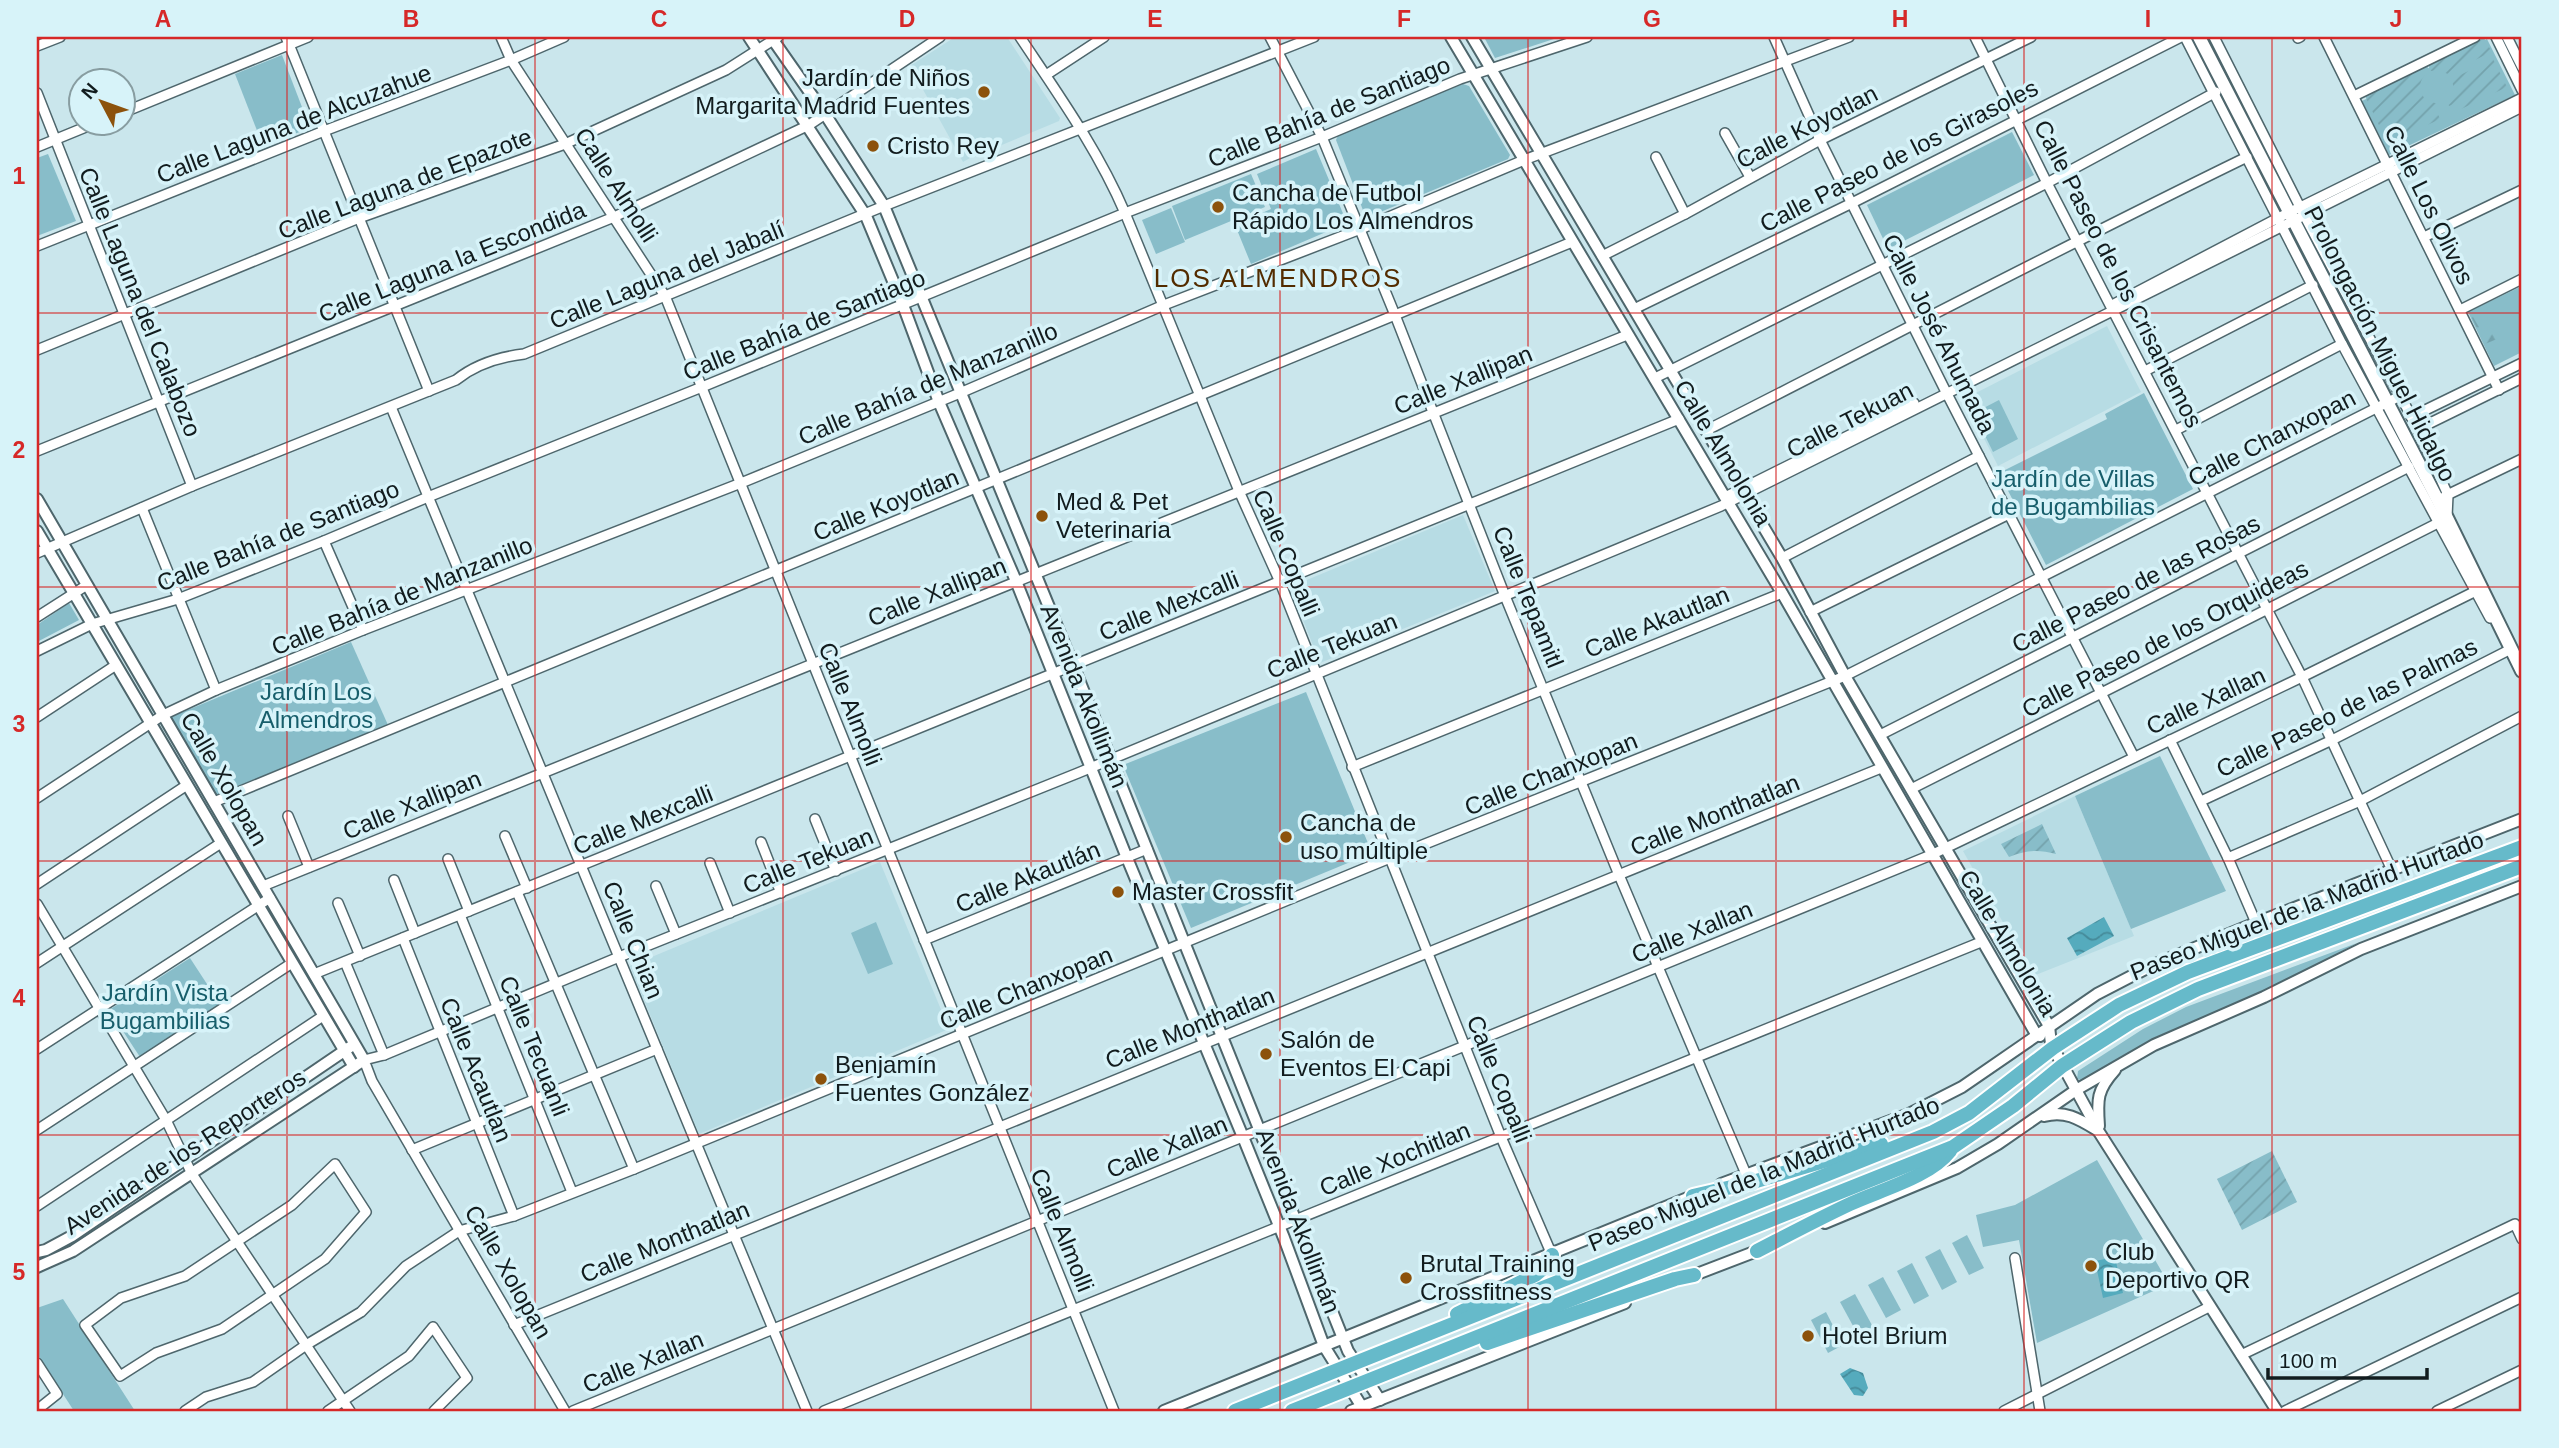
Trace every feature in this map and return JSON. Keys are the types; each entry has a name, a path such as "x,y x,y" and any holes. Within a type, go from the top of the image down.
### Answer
{"highway":[{"name":"Paseo Miguel de la Madrid Hurtado","path":"1236,1411 1933,1132 1979,1106 2052,1046 2119,1005 2188,972 2522,847"},
{"name":"Paseo Miguel de la Madrid Hurtado","path":"1292,1411 1953,1147 2013,1106 2062,1066 2131,1021 2198,989 2522,866"},
{"path":"1693,1196 1933,1132"},
{"path":"1757,1251 1815,1220 1930,1170 1943,1160 1953,1147"},
{"path":"1418,1339 1434,1325 1535,1275 1546,1266 1552,1255"},
{"path":"1428,1358 1468,1349 1675,1279 1694,1275"}],"main road":[{"name":"Prolongación Miguel Hidalgo","path":"2199,37 2218,91 2291,217 2382,405 2443,497 2442,521 2522,671"}],"street":[{"path":"37,46 60,37"},
{"path":"136,107 288,41 307,37"},
{"name":"Calle Almolli","path":"501,37 511,60 666,296 1114,1411"},
{"name":"Calle Laguna de Alcuzahue","path":"37,246 564,37"},
{"name":"Avenida Akollimán","path":"749,37 866,216 939,402 1016,581 1090,768 1205,1043 1324,1346 1363,1409"},
{"name":"Calle Laguna la Escondida","path":"37,451 614,217 809,125 940,37"},
{"name":"Calle Copalli","path":"1020,37 1108,173 1239,491 1280,582 1501,1137 1552,1255"},
{"path":"1046,75 1104,37"},
{"name":"Calle Tepamitl","path":"1270,37 1322,137 1395,315 1504,596 1746,1174"},
{"name":"Calle Laguna del Jabalí","path":"42,551 192,486 456,380 470,369 505,356 524,354 866,216 884,206 1314,37"},
{"name":"Calle Almolonia","path":"1451,37 1782,593 1981,942 2036,1034 2052,1046"},
{"name":"Calle Almolonia","path":"1472,37 1782,558 1845,676 2049,1026 2052,1046"},
{"name":"Calle Bahía de Santiago","path":"37,651 92,624 178,599 324,541 428,496 1125,213 1322,137 1472,75 1587,37"},
{"name":"Calle José Ahumada","path":"1773,37 1820,140 1945,391 2134,757"},
{"name":"Calle Bahía de Manzanillo","path":"37,798 163,715 216,690 741,483 939,402 1164,305 1358,230 1541,153 1849,37"},
{"name":"Calle Paseo de los Crisantemos","path":"1975,37 2268,609 2392,870"},
{"name":"Calle Koyotlan","path":"1602,256 1820,140 2031,37"},
{"path":"2183,37 2218,91 2247,157 2291,217 2412,416 2443,497 2522,459"},
{"name":"Calle Paseo de los Girasoles","path":"1634,309 2183,37"},
{"path":"2214,37 2291,217 2313,285 2342,344 2382,405 2409,467 2442,521"},
{"name":"Calle Los Olivos","path":"2324,37 2499,390"},
{"path":"2354,96 2475,37"},
{"path":"2496,37 2522,90"},
{"path":"2507,37 2522,67"},
{"name":"Avenida Akollimán","path":"774,38 884,206 1111,759 1344,1338 1354,1362 1382,1406"},
{"name":"Calle Laguna de Epazote","path":"37,350 359,218 565,144 726,70 774,38"},
{"path":"288,41 429,391"},
{"path":"1655,378 2048,183 2218,91"},
{"name":"Calle Laguna del Calabozo","path":"37,93 192,486"},
{"path":"2390,168 2522,98"},
{"path":"2390,168 2522,107"},
{"path":"1726,133 1750,177"},
{"path":"37,147 66,135"},
{"path":"1656,157 1685,214"},
{"path":"1707,430 2077,240 2247,157"},
{"name":"Calle Tekuan","path":"364,1060 384,1055 619,957 1090,768 1504,596 1726,500 2390,168"},
{"path":"2424,237 2522,190"},
{"name":"Calle Koyotlan","path":"214,803 1572,242"},
{"path":"2460,310 2522,279"},
{"path":"2145,371 2313,285"},
{"name":"Calle Xallipan","path":"263,886 1627,335"},
{"path":"2176,430 2342,344"},
{"path":"2412,416 2522,363"},
{"path":"2418,429 2522,378"},
{"name":"Calle Chanxopan","path":"185,1411 206,1397 253,1382 306,1345 361,1312 406,1266 460,1231 513,1216 634,1169 1390,858 1845,676 2400,396"},
{"name":"Calle Chian","path":"391,407 807,1411"},
{"name":"Calle Mexcalli","path":"314,974 1679,419"},
{"path":"1782,558 1979,456"},
{"name":"Calle Paseo de las Rosas","path":"1880,735 2409,467"},
{"name":"Calle Xolopan","path":"37,499 355,1044 372,1081 565,1411"},
{"path":"142,508 216,690"},
{"path":"1810,612 2008,514"},
{"name":"Calle Paseo de los Orquideas","path":"1911,789 2442,521"},
{"name":"Calle Xolopan","path":"37,531 42,551 74,593 354,1067 372,1081"},
{"path":"324,541 363,630"},
{"path":"37,617 87,585"},
{"name":"Calle Xallan","path":"573,1411 1931,855 2478,590"},
{"name":"Calle Akautlan","path":"1352,767 1782,593"},
{"name":"Calle Paseo de las Palmas","path":"2200,801 2332,740 2509,645"},
{"path":"37,717 116,665"},
{"path":"2228,858 2360,801 2522,716"},
{"path":"2170,740 2228,858 2256,923"},
{"name":"Calle Monthatlan","path":"514,1325 1881,768"},
{"path":"37,884 187,785"},
{"path":"288,816 310,867"},
{"path":"815,819 836,871"},
{"path":"1164,1411 1746,1174 1909,1114 1962,1087 2097,994 2151,966 2522,819"},
{"path":"505,836 527,888"},
{"path":"761,842 780,893"},
{"path":"37,964 221,843"},
{"name":"Calle Akautlán","path":"924,940 1147,849"},
{"name":"Calle Tecuanli","path":"448,859 497,1008 572,1192"},
{"path":"710,863 730,913"},
{"path":"394,880 415,933"},
{"path":"656,886 676,934"},
{"path":"1351,1411 1382,1406 1957,1168 2124,1061 2361,949 2522,886"},
{"path":"517,892 634,1169"},
{"path":"37,1049 270,898"},
{"path":"338,903 360,956"},
{"path":"37,904 166,1120 192,1174 350,1411"},
{"name":"Calle Acautlan","path":"403,938 513,1216"},
{"name":"Calle Xochitlan","path":"824,1411 1981,942"},
{"path":"345,962 384,1055"},
{"path":"37,1130 292,963"},
{"path":"37,1206 323,1016"},
{"name":"Avenida de los Reporteros","path":"37,1252 72,1236 355,1044"},
{"path":"2052,1046 2099,1132 2277,1411"},
{"path":"412,1150 657,1049"},
{"name":"Avenida de los Reporteros","path":"37,1267 73,1251 364,1060"},
{"path":"2099,1132 2098,1095 2104,1082 2124,1061"},
{"path":"2037,1117 2067,1114 2099,1132"},
{"path":"335,1164 366,1212 325,1259 272,1294 222,1329 156,1353 120,1376 85,1325 121,1298 186,1276 292,1205 335,1164"},
{"path":"2241,1355 2515,1224 2522,1239"},
{"path":"2015,1258 2040,1411"},
{"path":"2285,1411 2522,1297"},
{"path":"2004,1411 2209,1307"},
{"path":"328,1411 409,1356 433,1327 467,1378 434,1411"},
{"path":"37,1363 57,1394 37,1410"},
{"path":"2437,1411 2452,1408 2522,1370"}],"shaded area":[{"name":"Jardín de Niños Margarita Madrid Fuentes","path":"955,37 1007,37 1060,118 1059,121 985,152 976,143 965,152 970,158 963,162 910,66"},
{"path":"2107,326 2141,392 1998,466 1964,399"},
{"path":"1463,515 1495,591 1320,663 1290,587"},
{"path":"2075,796 2134,936 2033,976 1963,851"},
{"path":"880,862 949,1029 699,1134 630,966"}],"green space":[{"path":"1484,37 1560,37 1495,58"},
{"path":"2484,38 2494,56 2486,60 2483,56 2448,74 2438,70 2431,71 2428,65"},
{"path":"2487,39 2515,95 2389,155 2362,101"},
{"path":"282,55 310,128 263,146 235,74"},
{"path":"2493,59 2507,87 2457,111 2454,104 2449,106 2447,101 2454,91 2452,79"},
{"path":"2427,65 2429,71 2423,78 2420,89 2427,101 2439,104 2442,110 2437,112 2440,119 2388,144 2365,96"},
{"path":"1463,84 1469,86 1510,155 1508,159 1366,218 1336,140 1339,133"},
{"path":"2012,132 2034,175 1888,249 1867,205"},
{"path":"1316,149 1347,223 1251,264 1235,225 1271,209 1257,174"},
{"path":"48,154 76,221 37,236 37,158"},
{"name":"Cancha de Futbol Rápido Los Almendros","path":"1251,174 1265,207 1185,240 1172,206"},
{"path":"1171,208 1185,242 1156,254 1142,220"},
{"path":"2522,286 2522,352 2494,366 2468,312"},
{"path":"2481,307 2497,339 2485,344 2469,312"},
{"name":"Jardín de Villas de Bugambilias","path":"2144,393 2193,489 2046,565 1999,473 2107,419 2105,414"},
{"path":"1999,400 2018,439 1993,452 1974,413"},
{"path":"69,603 79,620 37,642 37,625"},
{"name":"Jardín Los Almendros","path":"351,642 388,725 216,795 171,717"},
{"path":"1306,692 1372,853 1191,928 1123,765"},
{"path":"2160,756 2226,891 2131,929 2075,796"},
{"path":"2042,824 2056,854 2032,851 2009,857 2001,844"},
{"path":"876,922 893,964 868,974 851,933"},
{"path":"2357,943 2259,995 2156,1037 2085,1081 2077,1079 2078,1071 2143,1029 2186,1007"},
{"name":"Jardín Vista Bugambilias","path":"190,958 220,1004 140,1057 109,1010"},
{"path":"2272,1151 2297,1202 2242,1230 2217,1179"},
{"name":"Club Deportivo QR","path":"2097,1160 2169,1284 2037,1343 2019,1240 1983,1247 1976,1215 2015,1205"},
{"path":"1967,1235 1984,1268 1969,1275 1952,1243"},
{"path":"1940,1249 1957,1282 1942,1290 1925,1257"},
{"path":"1912,1263 1929,1296 1914,1304 1897,1271"},
{"path":"1883,1277 1901,1310 1886,1318 1868,1285"},
{"path":"1855,1294 1873,1327 1858,1335 1840,1302"},
{"path":"63,1299 135,1411 74,1411 37,1354 37,1308"},
{"path":"1826,1312 1843,1345 1828,1353 1811,1320"}],"water":[{"path":"2104,917 2114,936 2077,956 2067,938"},
{"path":"2115,1257 2123,1293 2103,1298 2095,1261"},
{"path":"1850,1368 1863,1373 1868,1388 1863,1396 1854,1395 1840,1374"}],"place":[{"name":"Jardín de Niños Margarita Madrid Fuentes","path":"984,92"},
{"name":"Cristo Rey","path":"873,146"},
{"name":"Cancha de Futbol Rápido Los Almendros","path":"1218,207"},
{"name":"Med & Pet Veterinaria","path":"1042,516"},
{"name":"Cancha de uso múltiple","path":"1286,837"},
{"name":"Master Crossfit","path":"1118,892"},
{"name":"Salón de Eventos El Capi","path":"1266,1054"},
{"name":"Benjamín Fuentes González","path":"821,1079"},
{"name":"Club Deportivo QR","path":"2091,1266"},
{"name":"Brutal Training Crossfitness","path":"1406,1278"},
{"name":"Hotel Brium","path":"1808,1336"}],"district":[{"name":"LOS ALMENDROS","path":"1278,278"}]}
